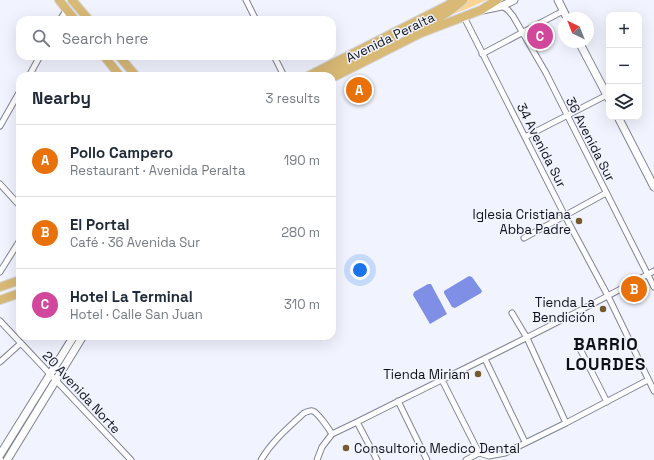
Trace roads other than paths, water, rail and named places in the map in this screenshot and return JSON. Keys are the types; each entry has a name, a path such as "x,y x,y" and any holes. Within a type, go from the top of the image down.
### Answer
{"main road":[{"path":"59,0 72,16"},
{"path":"72,0 86,16"},
{"name":"Avenida Peralta","path":"316,72 448,5 455,0"},
{"path":"423,27 463,0"},
{"path":"329,72 423,27 472,10 490,0"},
{"name":"Avenida Peralta","path":"336,76 421,33 499,3 514,0"},
{"path":"558,0 563,10"},
{"path":"582,48 606,93"},
{"path":"107,60 117,72"},
{"path":"122,60 133,72"},
{"path":"620,120 654,187"},
{"path":"0,287 16,281"},
{"path":"0,293 16,287"},
{"path":"0,300 16,294"},
{"path":"0,455 71,340"},
{"path":"7,460 81,340"}],"street":[{"path":"246,0 254,16"},
{"name":"36 Avenida Sur","path":"499,3 513,16 546,73 654,287"},
{"path":"63,16 67,9"},
{"path":"482,54 563,10"},
{"name":"34 Avenida Sur","path":"464,17 565,216 608,296 654,391"},
{"path":"31,72 38,60"},
{"path":"276,60 282,72"},
{"path":"0,126 16,98"},
{"path":"525,137 567,115 606,98"},
{"path":"0,184 16,202"},
{"path":"524,238 606,192"},
{"path":"0,272 16,246"},
{"path":"317,460 322,447 332,434 527,338 654,271"},
{"path":"512,313 527,338 566,423"},
{"name":"20 Avenida Norte","path":"0,321 16,338"},
{"name":"20 Avenida Norte","path":"18,340 131,460"},
{"path":"0,362 21,343"},
{"path":"578,345 607,402"},
{"path":"485,359 525,442"},
{"path":"442,380 479,452 489,456 503,454 648,380"},
{"path":"398,401 427,460"},
{"path":"261,460 277,438 309,411 316,413 332,434"},
{"path":"357,422 377,460"},
{"path":"466,460 479,452"}],"water":[{"path":"469,276 472,277 482,291 481,293 455,308 452,307 444,291"},
{"path":"428,284 431,284 447,314 430,324 413,295 414,292"}],"place":[{"name":"Hotel La Terminal","path":"540,36"},
{"name":"Pollo Campero","path":"359,90"},
{"name":"Iglesia Cristiana Abba Padre","path":"579,221"},
{"name":"El Portal","path":"634,289"},
{"name":"Tienda La Bendición","path":"603,309"},
{"name":"Tienda Miriam","path":"478,374"},
{"name":"Consultorio Medico Dental","path":"346,448"}],"district":[{"name":"BARRIO LOURDES","path":"606,354"}]}
